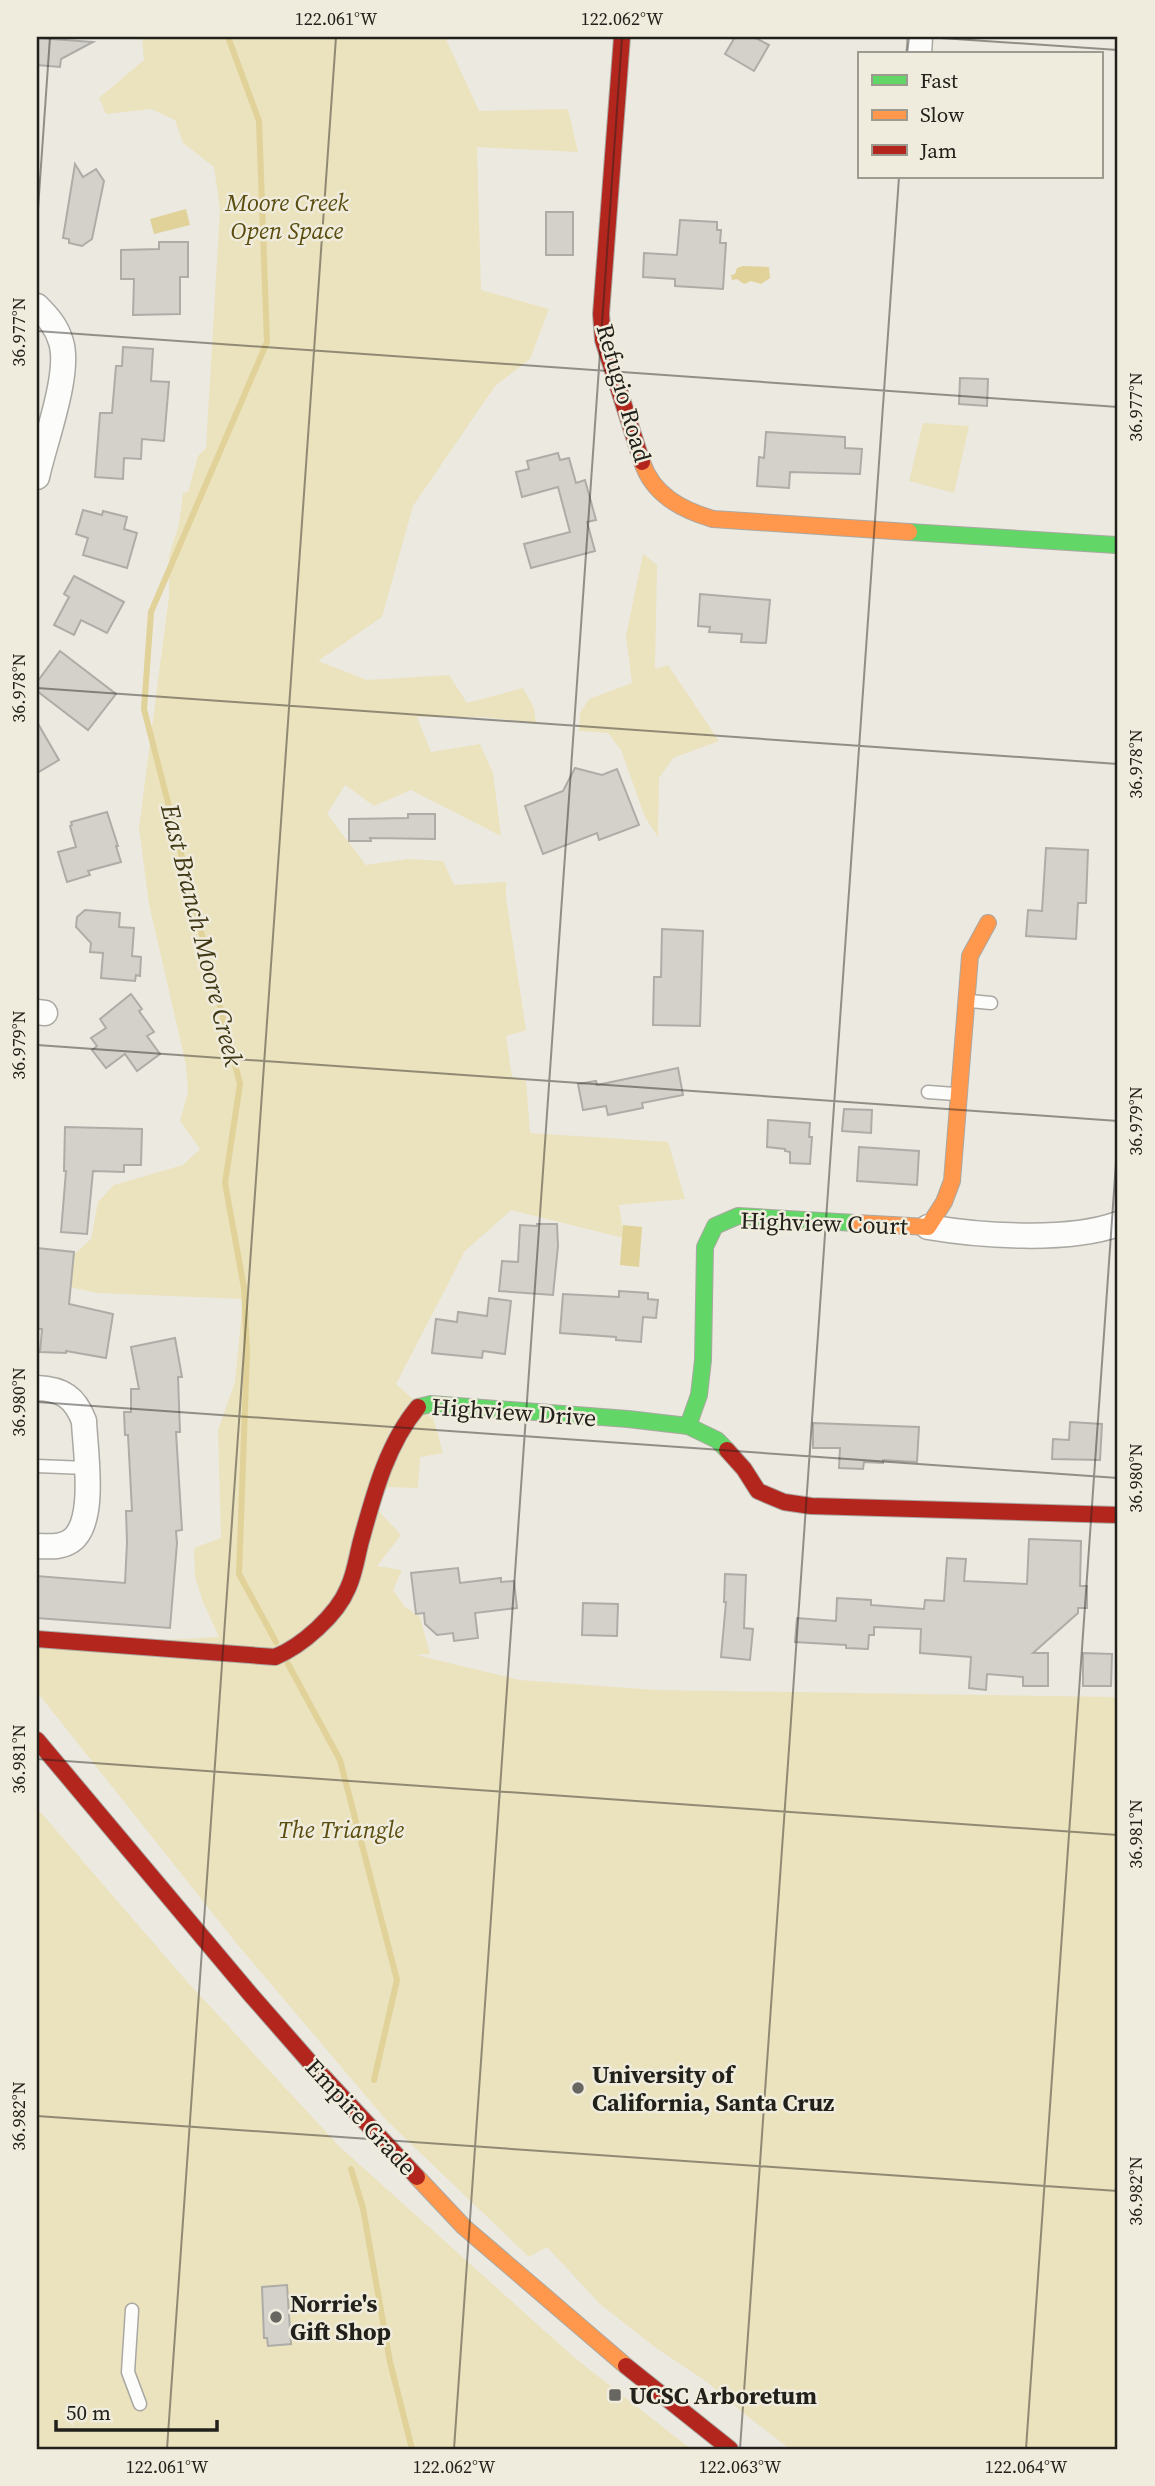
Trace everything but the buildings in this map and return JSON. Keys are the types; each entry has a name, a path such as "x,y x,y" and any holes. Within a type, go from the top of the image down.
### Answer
{"street":[{"name":"Refugio Road","path":"622,37 601,314 603,340 646,474 663,495 689,512 713,519 1116,545"},
{"path":"37,306 51,320 62,344 64,365 37,477"},
{"name":"Highview Court","path":"928,1227 944,1202 952,1181 970,956 988,923"},
{"name":"Highview Court","path":"688,1426 699,1395 703,1360 705,1247 715,1226 738,1216 928,1227 998,1235 1095,1232 1118,1224"},
{"path":"37,1388 51,1389 68,1395 79,1408 84,1421 87,1510 79,1534 70,1542 57,1547 37,1546"},
{"name":"Highview Drive","path":"37,1639 275,1657 288,1653 304,1642 348,1589 389,1451 417,1406 431,1404 688,1426 717,1440 744,1469 758,1491 784,1503 1118,1516"},
{"name":"Empire Grade","path":"37,1740 315,2068 464,2227 703,2435 730,2449"}],"lane":[{"path":"966,1001 991,1003"},
{"path":"928,1092 958,1094"},
{"path":"37,1466 86,1468"},
{"path":"132,2310 128,2372 140,2404"}],"green space":[{"path":"142,37 445,37 479,111 568,109 578,152 477,147 481,290 549,309 530,359 495,386 413,506 382,617 318,661 367,680 449,675 467,703 523,688 534,708 536,723 483,717 417,717 431,752 480,744 493,773 501,836 411,790 374,806 345,785 327,814 366,865 408,859 443,861 454,885 506,882 506,898 526,1030 506,1036 512,1077 526,1081 530,1133 668,1142 685,1199 619,1205 624,1238 511,1210 465,1251 396,1384 433,1417 443,1453 420,1457 418,1488 388,1487 375,1507 401,1535 377,1566 402,1570 393,1590 405,1607 420,1617 430,1654 416,1655 520,1680 656,1690 1118,1697 1118,2449 790,2449 707,2382 656,2348 600,2304 547,2247 529,2257 387,2121 237,1944 37,1692 37,1647 219,1637 195,1577 194,1548 221,1538 218,1430 235,1382 243,1299 98,1293 45,1282 91,1239 98,1202 114,1185 183,1165 200,1149 180,1121 188,1092 186,1065 149,904 139,828 169,596 169,556 179,524 183,493 188,492 198,456 206,448 220,209 214,167 183,143 175,120 151,109 106,114 99,98 144,60"},
{"path":"923,423 969,426 954,493 909,481"},
{"path":"643,554 657,565 655,669 668,665 719,741 673,758 659,778 658,837 645,817 621,750 608,733 579,731 580,713 589,699 632,683 626,636"},
{"path":"37,1808 183,1977 340,2147 576,2359 691,2449 37,2449"}],"shaded area":[{"path":"186,209 190,225 154,234 150,219"},
{"path":"743,266 769,267 770,278 761,284 751,281 744,284 737,279 732,280 731,275"},
{"path":"623,1225 642,1227 639,1267 620,1265"}],"waterway":[{"name":"East Branch Moore Creek","path":"228,37 259,121 267,342 151,612 144,709 240,1084 225,1183 244,1288 247,1352 239,1574 276,1642"},
{"name":"East Branch Moore Creek","path":"288,1664 340,1760 397,1980 374,2080"},
{"name":"East Branch Moore Creek","path":"351,2169 363,2208 390,2362 412,2449"}],"traffic: fast":[{"path":"909,532 1116,545"},
{"path":"688,1426 699,1395 703,1360 705,1247 715,1226 738,1216 856,1223"},
{"path":"418,1407 431,1404 688,1426 717,1440 727,1450"}],"traffic: slow":[{"path":"642,462 653,484 661,492 680,506 713,519 909,532"},
{"path":"856,1223 928,1227 944,1202 952,1181 970,956 988,923"},
{"path":"417,2177 464,2227 626,2366"}],"traffic: jam":[{"path":"622,37 601,314 603,340 642,462"},
{"path":"37,1639 275,1657 285,1652 318,1628 343,1598 383,1470 398,1437 418,1407"},
{"path":"727,1450 744,1469 758,1491 784,1502 811,1506 1118,1515"},
{"path":"37,1740 251,1995 417,2177"},
{"path":"626,2366 730,2449"}],"place":[{"name":"University of California, Santa Cruz","path":"578,2088"},
{"name":"Norrie's Gift Shop","path":"276,2317"},
{"name":"UCSC Arboretum","path":"615,2395"}],"park label":[{"name":"Moore Creek Open Space","path":"287,216"},
{"name":"The Triangle","path":"341,1829"}]}
